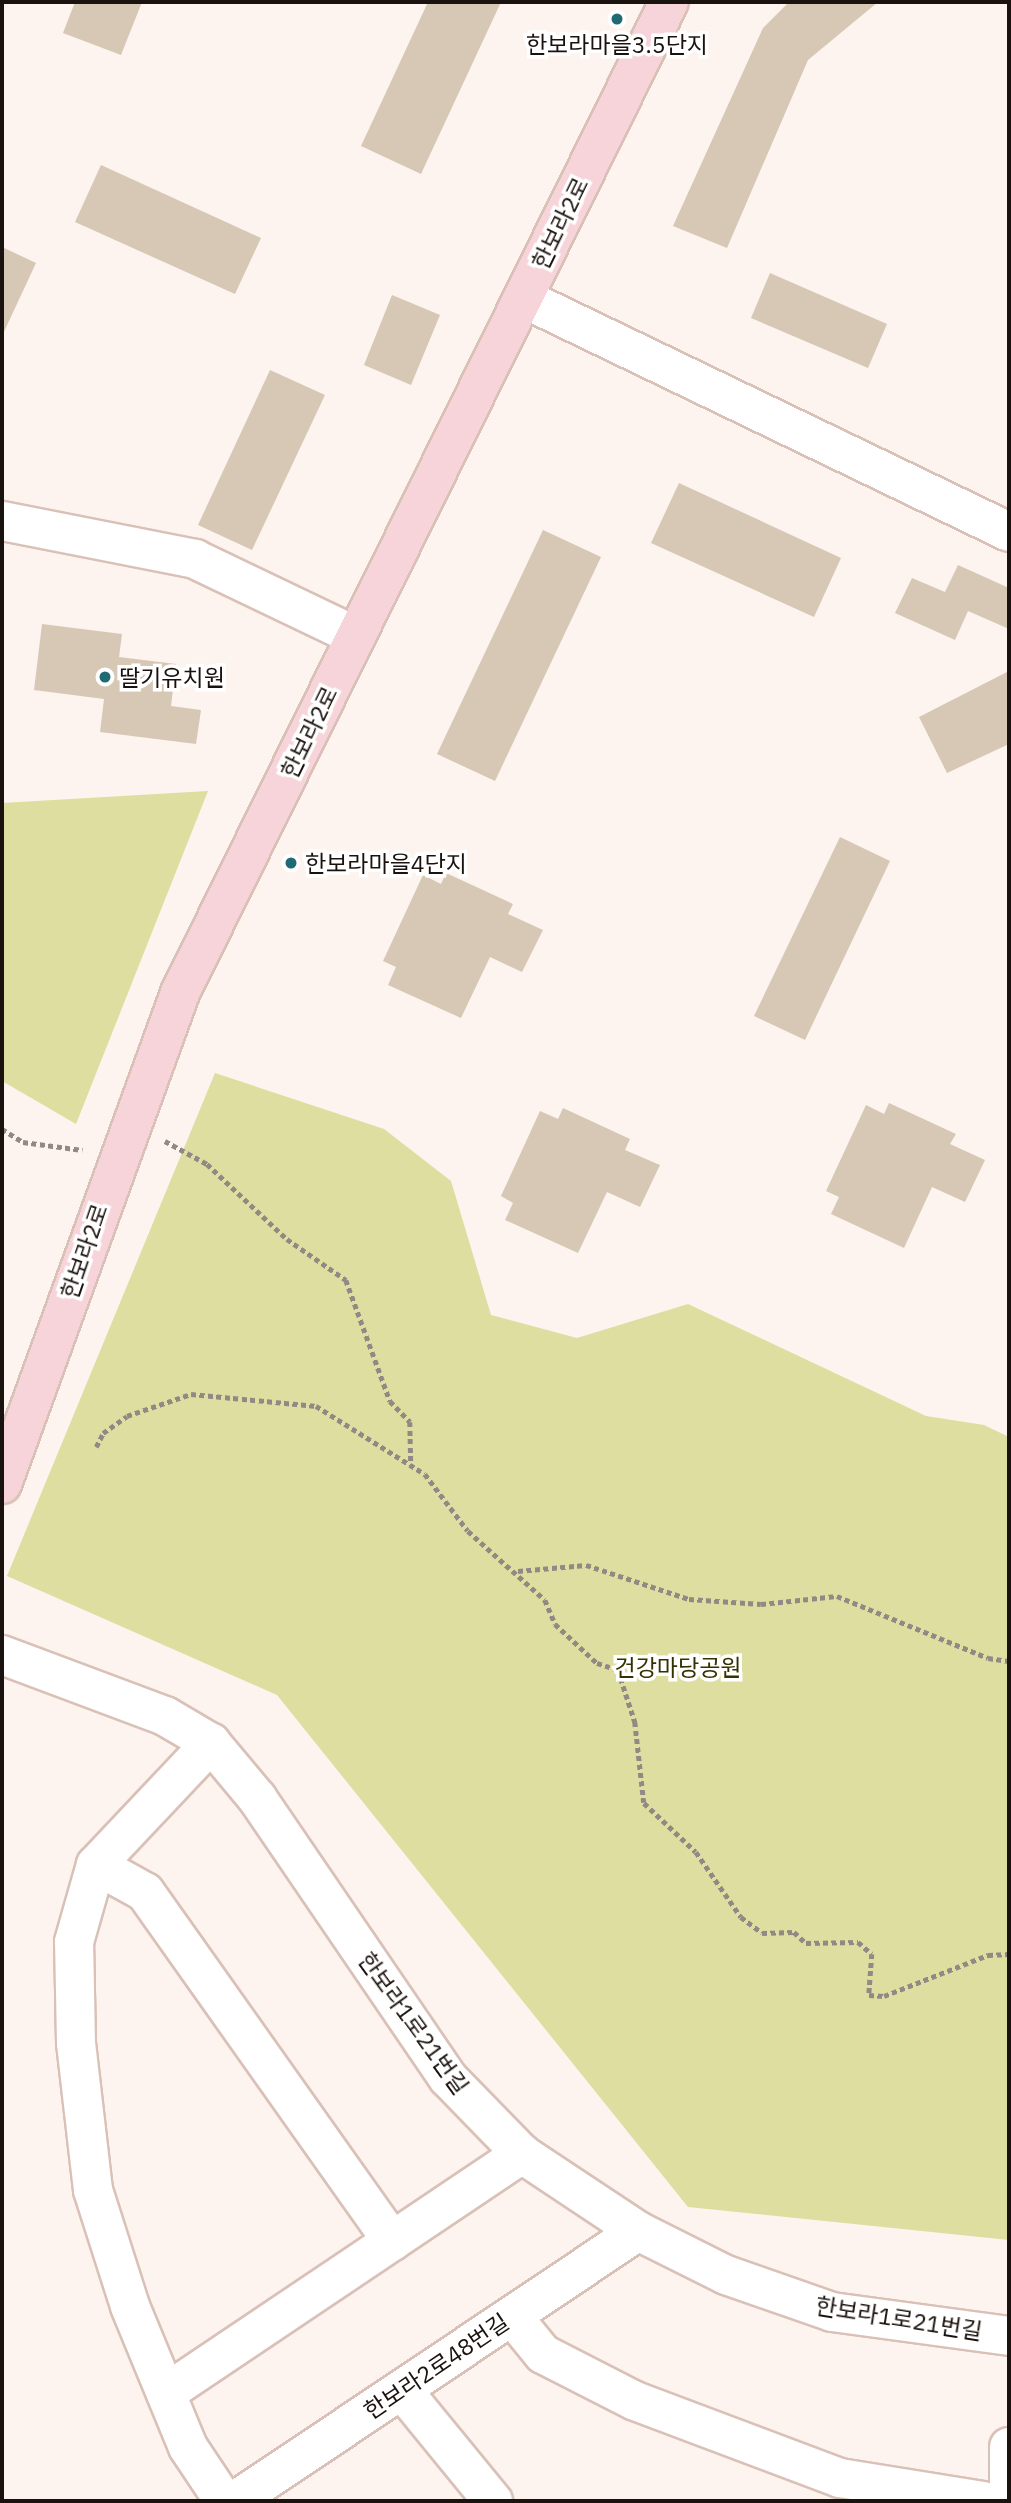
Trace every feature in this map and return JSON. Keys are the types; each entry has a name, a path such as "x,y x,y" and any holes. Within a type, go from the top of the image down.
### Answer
{"street":[{"name":"한보라2로","path":"2,1484 123,1143 180,993 669,2"},
{"path":"523,298 1009,532"},
{"path":"2,521 195,559 356,636"},
{"name":"한보라1로21번길","path":"2,1655 165,1716 211,1743 257,1798 448,2078 522,2154 638,2231 726,2274 832,2312 1009,2336"},
{"path":"211,1743 96,1865 75,1942 76,2043 93,2190 188,2447 224,2501"},
{"path":"96,1865 145,1892 392,2241"},
{"path":"166,2393 522,2154"},
{"name":"한보라2로48번길","path":"235,2501 638,2231"},
{"path":"512,2316 543,2354 635,2401 840,2478 983,2501"},
{"path":"401,2390 493,2501"},
{"path":"1009,2447 1009,2501"}],"path":[{"path":"2,1129 23,1142 72,1152 158,1136 207,1164 287,1239 346,1280 390,1401 410,1422 411,1466"},
{"path":"96,1447 103,1433 127,1416 191,1394 316,1406 411,1466 440,1489 468,1531 518,1571 545,1600 555,1624 597,1663 618,1670 635,1722 643,1803 696,1852 751,1925 762,1933 794,1931 806,1943 858,1942 872,1954 869,1995 884,1996 988,1955 1009,1954"},
{"path":"518,1571 586,1565 689,1599 761,1604 838,1596 988,1658 1009,1661"}],"green space":[{"path":"208,791 76,1124 2,1081 2,803"},
{"name":"건강마당공원","path":"215,1073 384,1129 451,1181 491,1315 577,1338 688,1304 926,1416 984,1425 1009,1437 1009,2240 688,2207 277,1695 7,1576"}],"building":[{"path":"75,2 142,2 121,55 63,33"},
{"path":"428,2 501,2 421,174 361,146"},
{"path":"789,2 878,2 808,60 727,248 673,226 763,28"},
{"path":"101,165 261,238 235,294 75,222"},
{"path":"2,247 36,263 2,336"},
{"path":"770,273 887,324 868,368 751,318"},
{"path":"392,295 440,315 411,385 364,365"},
{"path":"270,370 325,395 252,550 198,525"},
{"path":"679,483 841,558 814,617 651,543"},
{"path":"543,530 601,557 495,781 437,754"},
{"path":"958,565 1009,588 1009,629 968,611 955,640 895,613 912,578 945,592"},
{"name":"딸기유치원","path":"42,624 122,634 119,657 176,664 171,706 201,710 196,744 100,732 104,699 34,690"},
{"path":"1009,671 1009,744 947,773 919,717"},
{"path":"840,837 890,861 805,1040 754,1016"},
{"path":"446,873 513,904 508,914 543,930 522,972 490,957 461,1018 388,985 396,967 383,961 423,875 441,884"},
{"path":"889,1103 956,1134 950,1144 985,1160 965,1202 932,1187 904,1248 831,1214 839,1197 826,1191 866,1105 884,1114"},
{"path":"563,1108 630,1139 625,1150 660,1165 640,1207 607,1192 578,1253 505,1220 513,1203 501,1196 540,1111 558,1119"}],"place":[{"name":"한보라마을3.5단지","path":"617,19"},
{"name":"딸기유치원","path":"105,677"},
{"name":"한보라마을4단지","path":"291,863"}]}
